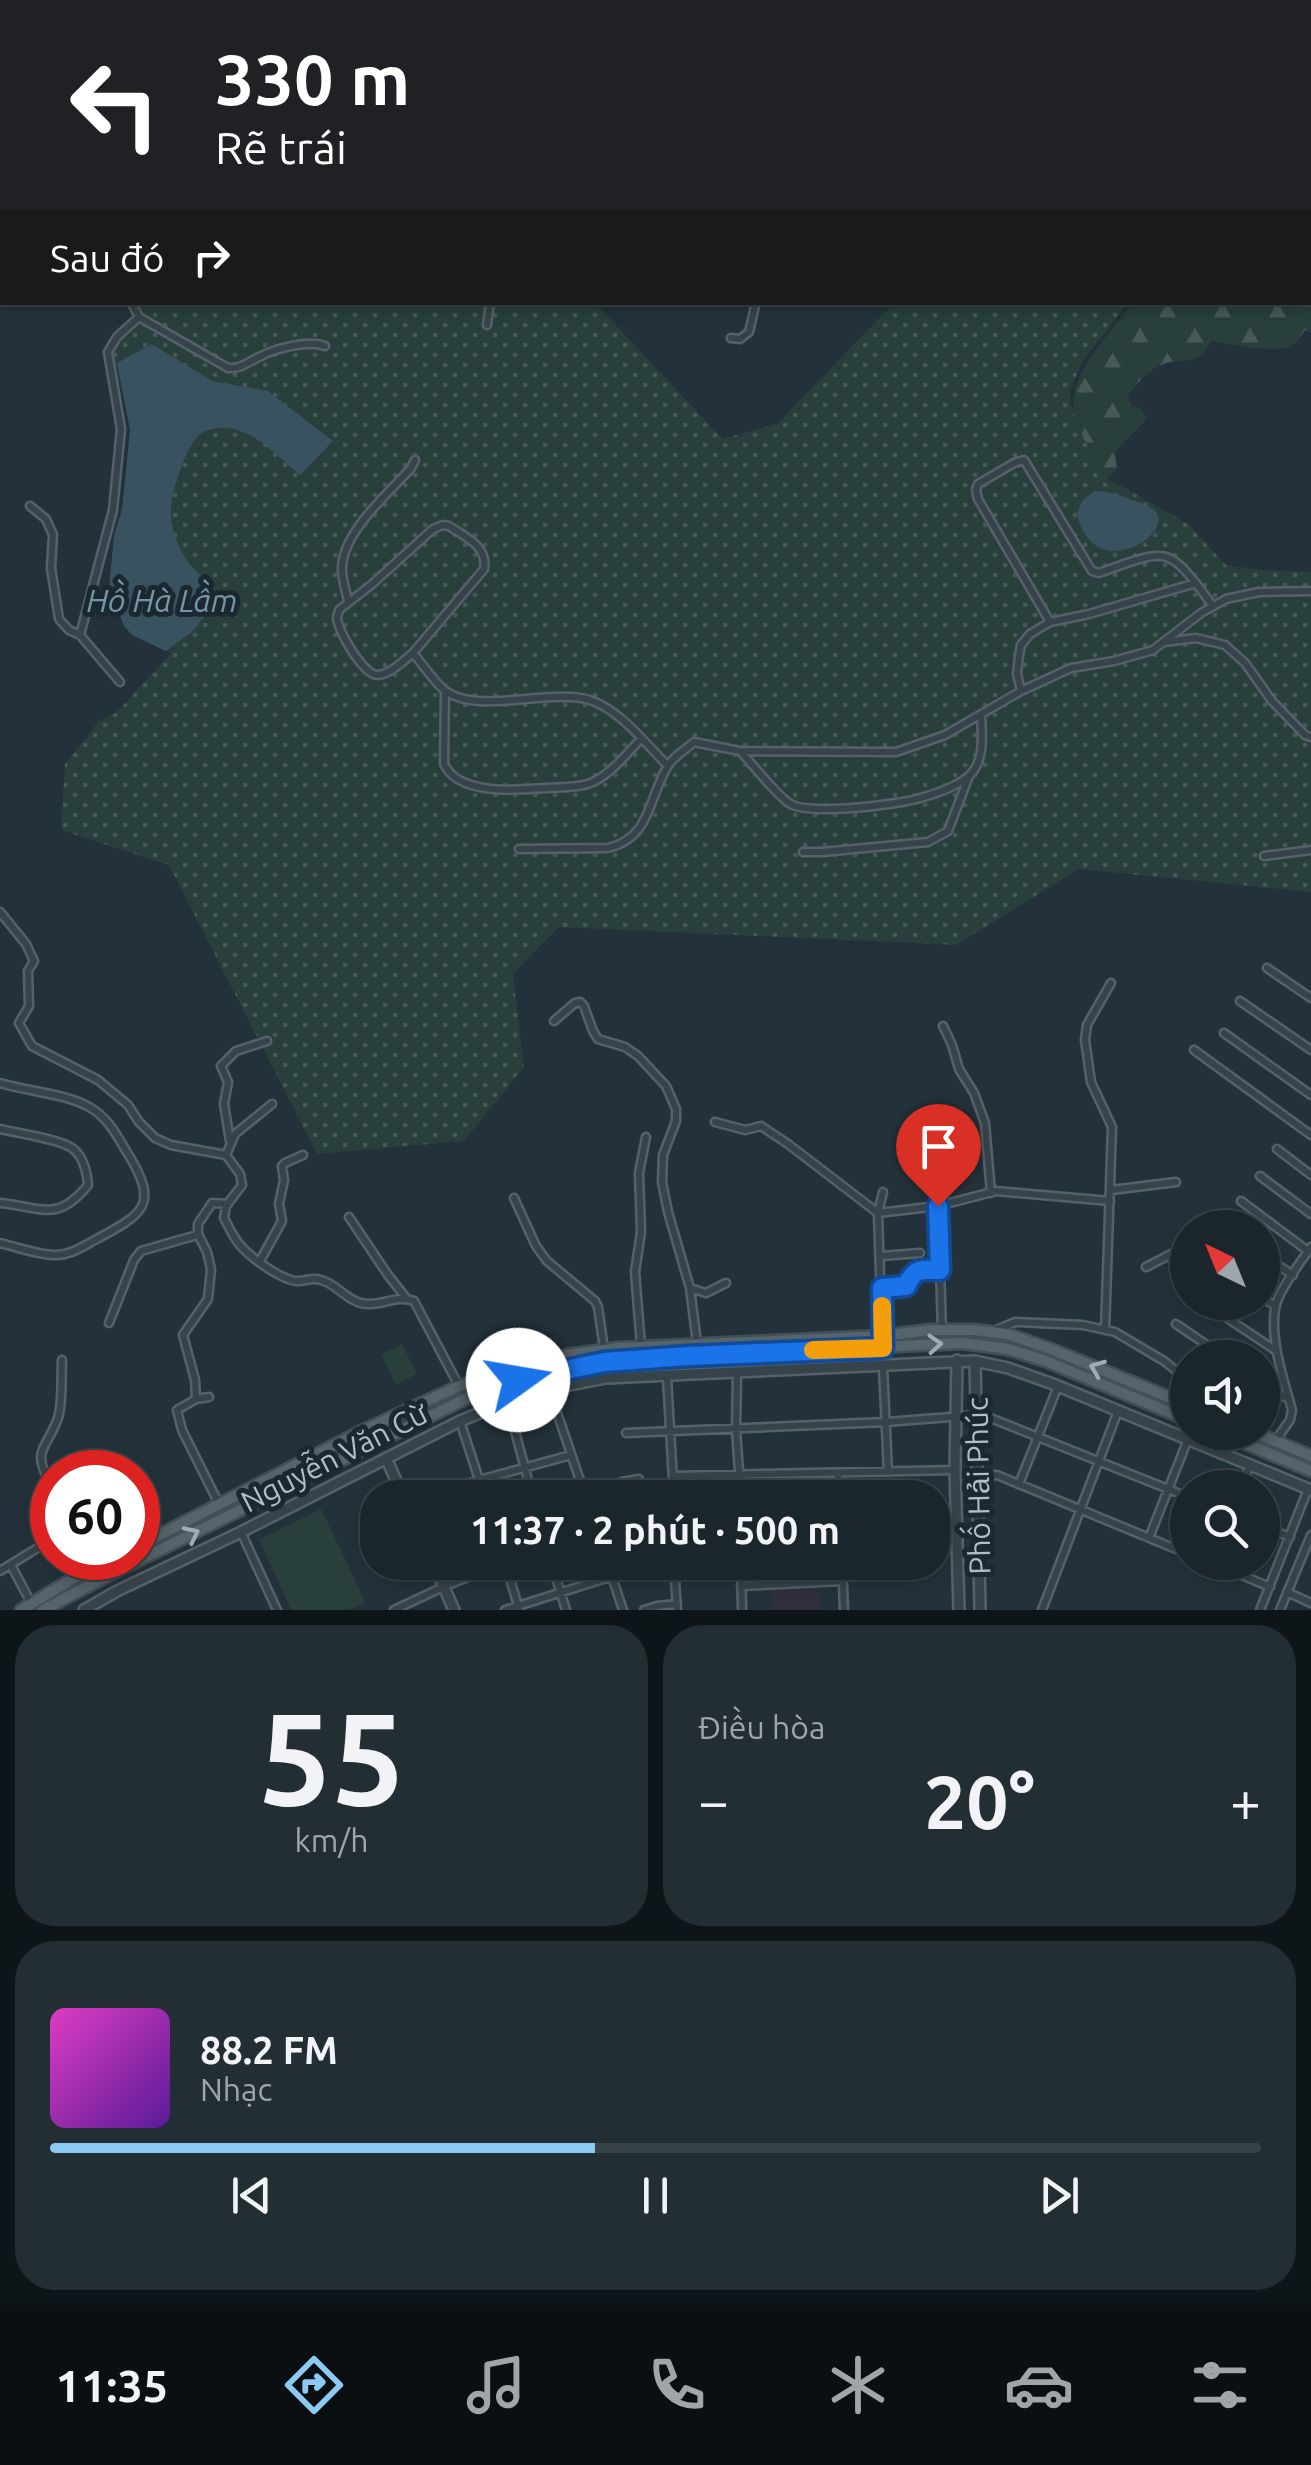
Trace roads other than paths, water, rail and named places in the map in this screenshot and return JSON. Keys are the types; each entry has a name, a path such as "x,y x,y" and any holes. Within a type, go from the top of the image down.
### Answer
{"main road":[{"name":"Nguyễn Văn Cừ","path":"160,1535 364,1430 459,1386 508,1369 571,1361 883,1342 942,1330 990,1332 1048,1348 1170,1398"},
{"name":"Nguyễn Văn Cừ","path":"43,1610 465,1400 604,1350 883,1342 1008,1348 1170,1413"},
{"path":"1280,1443 1311,1456"},
{"path":"1261,1450 1311,1471"},
{"path":"26,1607 73,1580"}],"street":[{"path":"132,305 139,317 228,368 242,367 279,350 318,343 325,346"},
{"path":"487,325 490,305"},
{"path":"731,338 744,338 749,332 755,305"},
{"path":"80,635 113,510 122,429 108,352 117,337 139,317"},
{"path":"348,601 342,570 347,546 415,460"},
{"path":"1050,622 976,490 978,484 1024,460 1092,571 1098,573 1142,557 1164,554 1174,559 1213,606"},
{"path":"30,506 46,519 54,535 51,568 59,619 80,635 120,682"},
{"path":"449,526 484,553 484,569 413,653 384,674 375,675 359,663 337,620 339,610 348,601 438,527 449,526"},
{"path":"1021,691 1017,674 1021,645 1030,634 1050,622 1196,583"},
{"path":"519,849 621,845 640,829 667,765 694,742 740,751 896,752 944,735 1071,668 1152,650 1201,612 1226,600 1259,592 1311,592"},
{"path":"1163,642 1196,638 1225,644 1245,663 1272,701 1305,736 1311,737"},
{"path":"413,653 446,691 470,700 560,696 593,701 608,709 667,765"},
{"path":"446,691 444,764 456,778 494,791 581,786 596,781 640,739"},
{"path":"804,852 928,842 948,831 979,761 981,716"},
{"path":"740,751 790,805 810,808 867,807 920,799 970,775"},
{"path":"1264,856 1311,850"},
{"path":"0,912 34,960 28,972 29,1006 19,1022 32,1046 98,1080 128,1105 154,1138 226,1156"},
{"path":"1267,968 1311,998"},
{"path":"1104,1330 1112,1127 1091,1082 1085,1040 1087,1025 1111,984"},
{"path":"1240,1001 1311,1050"},
{"path":"554,1021 575,1003 582,1003 598,1039 632,1050 666,1086 676,1114 663,1155 662,1182 690,1288 697,1345"},
{"path":"942,1026 985,1123 991,1193"},
{"path":"1224,1033 1311,1096"},
{"path":"226,1156 230,1141 224,1104 228,1082 220,1066 236,1051 267,1041"},
{"path":"1194,1050 1311,1135"},
{"path":"0,1083 86,1104 98,1112 110,1124 142,1178 145,1194 140,1210 129,1222 68,1254 53,1255 0,1243"},
{"path":"230,1141 272,1104"},
{"path":"715,1122 746,1130 761,1126 878,1213 938,1206 991,1193 1110,1201"},
{"path":"0,1129 70,1146 79,1156 88,1185 63,1208 48,1211 0,1203"},
{"path":"641,1346 635,1272 641,1221 640,1173 646,1137"},
{"path":"1277,1149 1311,1175"},
{"path":"226,1156 240,1174 242,1185 228,1204 224,1218 242,1247 275,1273 296,1282 323,1280 362,1304 406,1298 414,1301 459,1386"},
{"path":"260,1261 282,1221 278,1204 284,1180 282,1166 303,1156"},
{"path":"1260,1176 1311,1214"},
{"path":"1110,1190 1176,1182"},
{"path":"883,1192 878,1213 883,1342"},
{"path":"514,1198 547,1261 595,1300 604,1350"},
{"path":"1240,1201 1310,1249 1280,1299"},
{"path":"196,1399 183,1335 208,1300 212,1270 198,1224 212,1203 228,1204"},
{"path":"938,1206 942,1330"},
{"path":"349,1217 406,1298"},
{"path":"109,1323 140,1251 198,1234"},
{"path":"881,1256 920,1253"},
{"path":"1146,1267 1170,1254"},
{"path":"1280,1267 1293,1275"},
{"path":"882,1288 906,1286 918,1270 940,1270"},
{"path":"690,1288 706,1293 726,1283"},
{"path":"1230,1320 1260,1340"},
{"path":"990,1332 1014,1322 1083,1325 1114,1332 1170,1366"},
{"path":"1176,1324 1200,1340"},
{"path":"42,1450 59,1415 62,1360"},
{"name":"Phố Hải Phúc","path":"957,1360 959,1610"},
{"name":"Nguyễn Văn Cừ","path":"84,1610 460,1421 549,1389 606,1378 975,1361 1058,1386 1170,1433"},
{"name":"Phố Hải Phúc","path":"975,1361 980,1610"},
{"path":"1280,1366 1292,1410 1280,1435"},
{"path":"883,1367 888,1472"},
{"path":"737,1373 740,1480"},
{"path":"668,1376 673,1480"},
{"path":"1019,1484 1058,1386"},
{"path":"549,1389 579,1480"},
{"path":"1280,1394 1289,1400"},
{"path":"209,1397 176,1410 182,1430 220,1504"},
{"path":"508,1402 528,1480"},
{"path":"1042,1610 1118,1411"},
{"path":"626,1433 976,1415 1168,1490"},
{"path":"460,1421 479,1480 570,1455"},
{"path":"1149,1538 1184,1450"},
{"name":"Nguyễn Văn Cừ","path":"1213,1450 1309,1490"},
{"path":"386,1458 396,1480"},
{"path":"1248,1470 1250,1465"},
{"path":"673,1476 956,1470"},
{"path":"838,1473 838,1480"},
{"path":"978,1476 997,1476 1019,1484 1170,1547"},
{"path":"304,1479 312,1496"},
{"path":"1260,1610 1309,1490"},
{"path":"241,1532 277,1610"},
{"path":"1280,1533 1290,1537"},
{"path":"1280,1610 1311,1534"},
{"path":"0,1572 30,1553"},
{"path":"11,1565 26,1607"},
{"path":"440,1580 454,1610"},
{"path":"394,1610 459,1580"},
{"path":"510,1580 518,1608"},
{"path":"557,1580 566,1610"},
{"path":"506,1610 602,1580"},
{"path":"613,1580 623,1610"},
{"path":"644,1610 677,1607 675,1580"},
{"path":"741,1580 742,1610"},
{"path":"1252,1580 1270,1587"},
{"path":"741,1586 843,1581 844,1610"},
{"path":"1287,1592 1311,1603"}],"water":[{"name":"Hồ Hà Lầm","path":"152,344 212,381 268,391 333,441 300,475 263,443 237,430 212,429 194,441 176,485 171,520 184,555 213,586 217,600 193,631 166,651 132,635 124,626 109,587 130,430 117,363"},
{"path":"1094,491 1118,495 1151,508 1158,516 1157,526 1150,536 1126,550 1111,551 1097,546 1085,534 1077,514 1082,501"}]}
